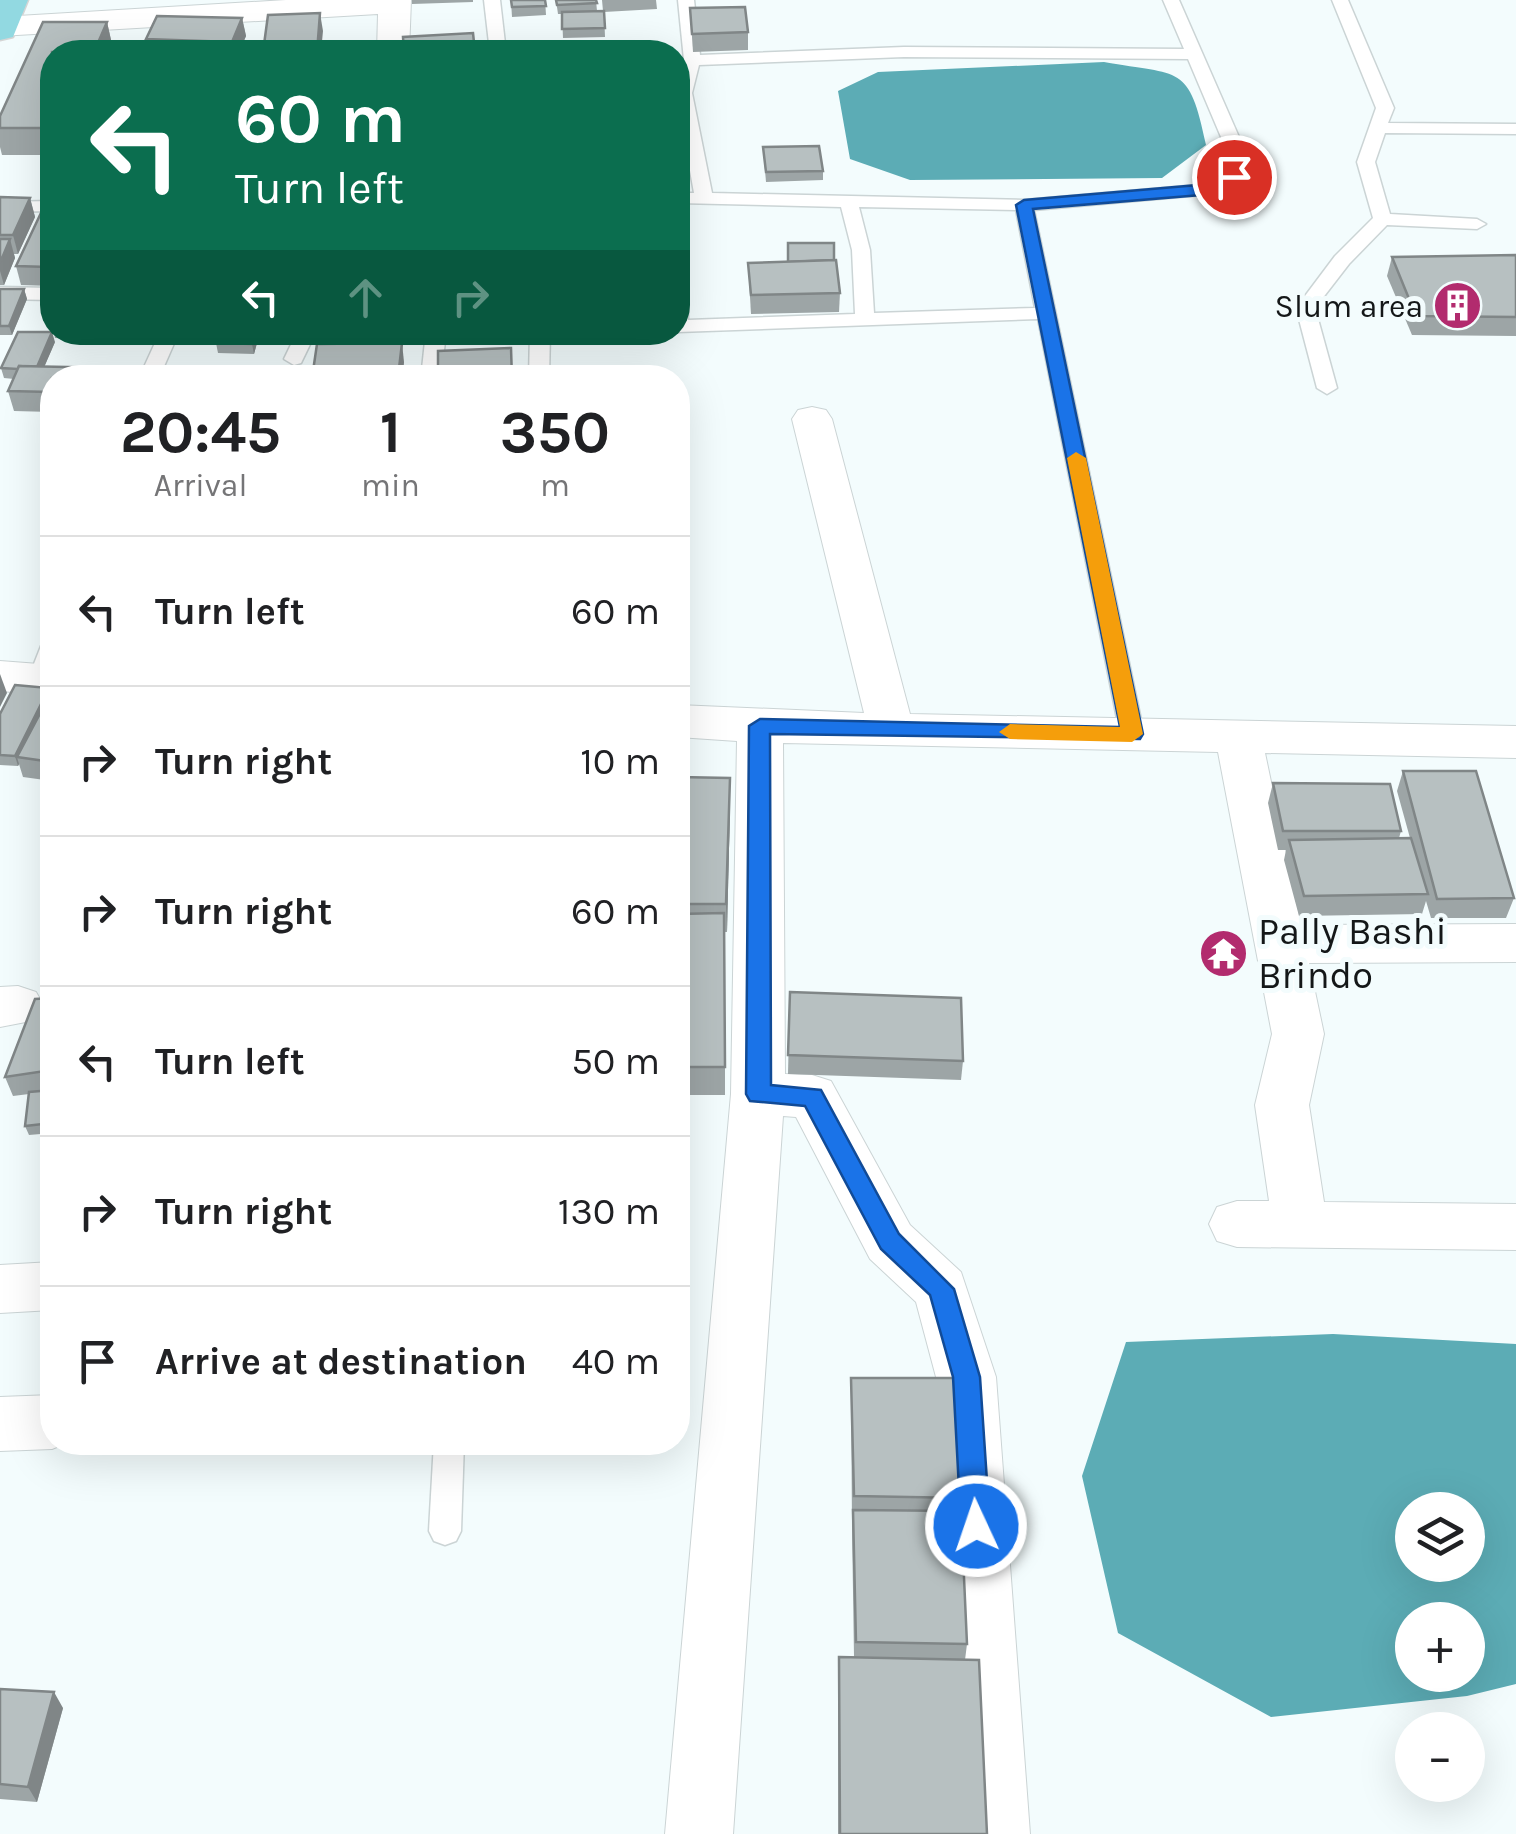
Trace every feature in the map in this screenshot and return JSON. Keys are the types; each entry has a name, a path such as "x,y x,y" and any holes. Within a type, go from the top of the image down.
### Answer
{"main road":[{"path":"1,28 10,0"}],"street":[{"path":"1,28 395,2 393,40"},
{"path":"812,419 891,729"},
{"path":"690,722 1516,742"},
{"path":"699,1834 758,1094 760,726"},
{"path":"1238,737 1298,1034 1282,1105 1300,1224"},
{"path":"1279,944 1516,942"},
{"path":"758,1094 812,1096 890,1242 941,1289 966,1377 996,1834"},
{"path":"1236,1224 1516,1227"},
{"path":"0,1289 40,1287"}],"lane":[{"path":"492,0 497,40"},
{"path":"686,0 690,66"},
{"path":"690,198 1024,205 1201,190 1234,177 1230,136 1171,0"},
{"path":"1340,0 1384,108 1366,162 1382,220"},
{"path":"692,60 904,52 1194,54"},
{"path":"1378,128 1516,129"},
{"path":"690,134 704,197"},
{"path":"848,200 861,250 865,319"},
{"path":"1024,205 1132,734"},
{"path":"0,207 40,206"},
{"path":"1327,388 1305,308 1342,260 1382,220 1477,224"},
{"path":"0,294 40,294"},
{"path":"690,326 1047,313"},
{"path":"294,358 300,345"},
{"path":"445,1531 448,1455"}],"water":[{"path":"1104,62 1178,78 1194,99 1206,145 1162,178 910,180 850,159 838,91 878,72"},
{"path":"1333,1334 1516,1344 1516,1684 1485,1692 1485,1602 1395,1602 1395,1692 1483,1692 1271,1717 1118,1633 1082,1476 1126,1342"}],"building":[{"path":"511,0 545,0 546,6 512,7"},
{"path":"556,0 596,0 597,3 557,5"},
{"path":"745,7 748,32 692,34 690,8"},
{"path":"604,11 605,28 562,29 562,12"},
{"path":"320,13 318,40 265,40 268,15"},
{"path":"157,16 242,18 233,40 146,39"},
{"path":"43,22 107,22 99,40 40,40 40,128 0,128 0,116"},
{"path":"473,33 474,40 403,40 403,37"},
{"path":"819,146 823,171 766,172 763,147"},
{"path":"0,197 30,198 13,235 0,235"},
{"path":"40,215 40,267 16,266"},
{"path":"0,239 10,239 0,263"},
{"path":"788,243 834,243 834,260 788,262"},
{"name":"Slum area","path":"1516,255 1516,317 1416,316 1392,257"},
{"path":"836,260 840,293 751,295 748,263"},
{"path":"0,289 24,289 9,326 0,326"},
{"path":"18,332 40,332 40,345 46,345 37,367 1,368"},
{"path":"317,345 402,345 399,365 314,365"},
{"path":"511,348 512,365 438,365 438,351"},
{"path":"19,366 40,366 40,392 8,391"},
{"path":"15,685 40,687 40,706 15,756 0,755 0,714"},
{"path":"40,714 40,760 17,757"},
{"path":"1403,771 1476,771 1514,898 1437,899"},
{"path":"690,777 730,778 726,904 690,904"},
{"path":"1273,783 1390,784 1401,831 1283,831"},
{"path":"1411,838 1428,894 1304,896 1289,840"},
{"path":"724,913 725,1067 690,1067 690,914"},
{"path":"790,992 961,998 963,1061 788,1055"},
{"path":"35,999 40,999 40,1072 5,1077"},
{"path":"40,1091 40,1124 25,1126 29,1092"},
{"path":"851,1378 958,1378 964,1498 854,1496"},
{"path":"853,1510 961,1511 967,1644 856,1642"},
{"path":"839,1657 979,1660 987,1834 840,1834"},
{"path":"0,1689 54,1692 28,1787 0,1784"}],"slow traffic":[{"path":"1010,732 1132,734 1076,458"}],"place":[{"name":"Slum area","path":"1458,306"},
{"name":"Pally Bashi Brindo","path":"1223,953"}],"route":[{"path":"976,1526 966,1377 941,1289 890,1242 812,1096 758,1094 760,726 1132,734 1024,205 1201,190 1234,177"}]}
